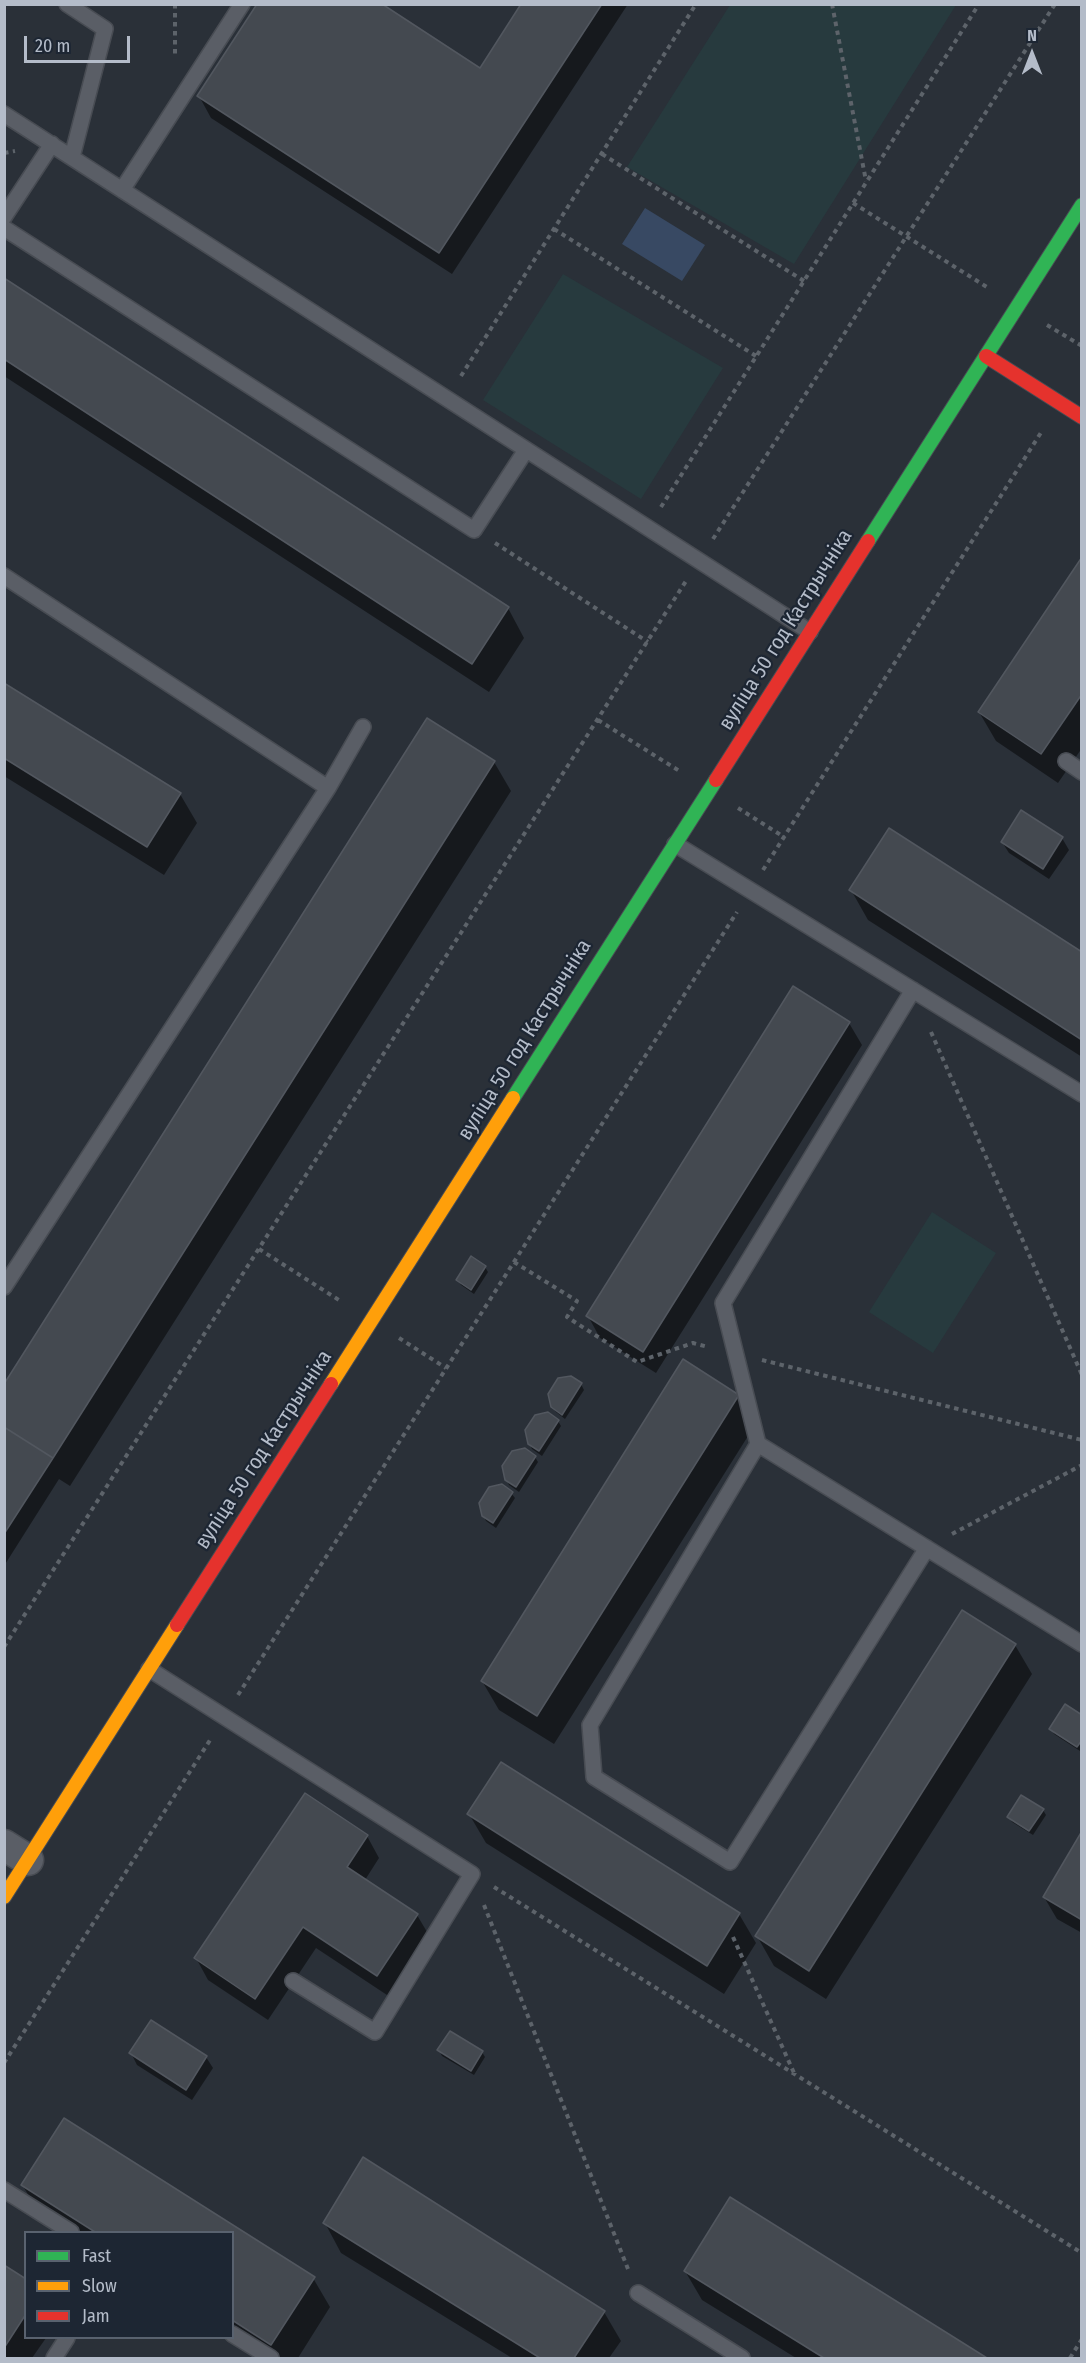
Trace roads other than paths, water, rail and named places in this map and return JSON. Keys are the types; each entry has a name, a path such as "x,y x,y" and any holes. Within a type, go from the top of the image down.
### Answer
{"street":[{"name":"вуліца 50 год Кастрычніка","path":"4,1897 16,1852 149,1669 1082,205"},
{"path":"986,356 1082,417"}],"lane":[{"path":"67,4 105,29 72,157"},
{"path":"122,190 242,4"},
{"path":"4,114 810,632"},
{"path":"4,217 51,144"},
{"path":"4,228 474,530 526,450"},
{"path":"4,576 327,788"},
{"path":"4,1287 327,788 363,727"},
{"path":"1066,761 1082,772"},
{"path":"675,844 1082,1094"},
{"path":"913,990 723,1303 758,1444 590,1725 594,1777 730,1862 927,1548"},
{"path":"758,1444 1082,1644"},
{"path":"149,1669 472,1874 375,2032 293,1981"},
{"path":"4,2190 69,2231"},
{"path":"638,2293 742,2358"},
{"path":"234,2335 270,2358"},
{"path":"54,2358 66,2339"}],"water":[{"path":"645,208 705,245 682,281 622,244"}]}
